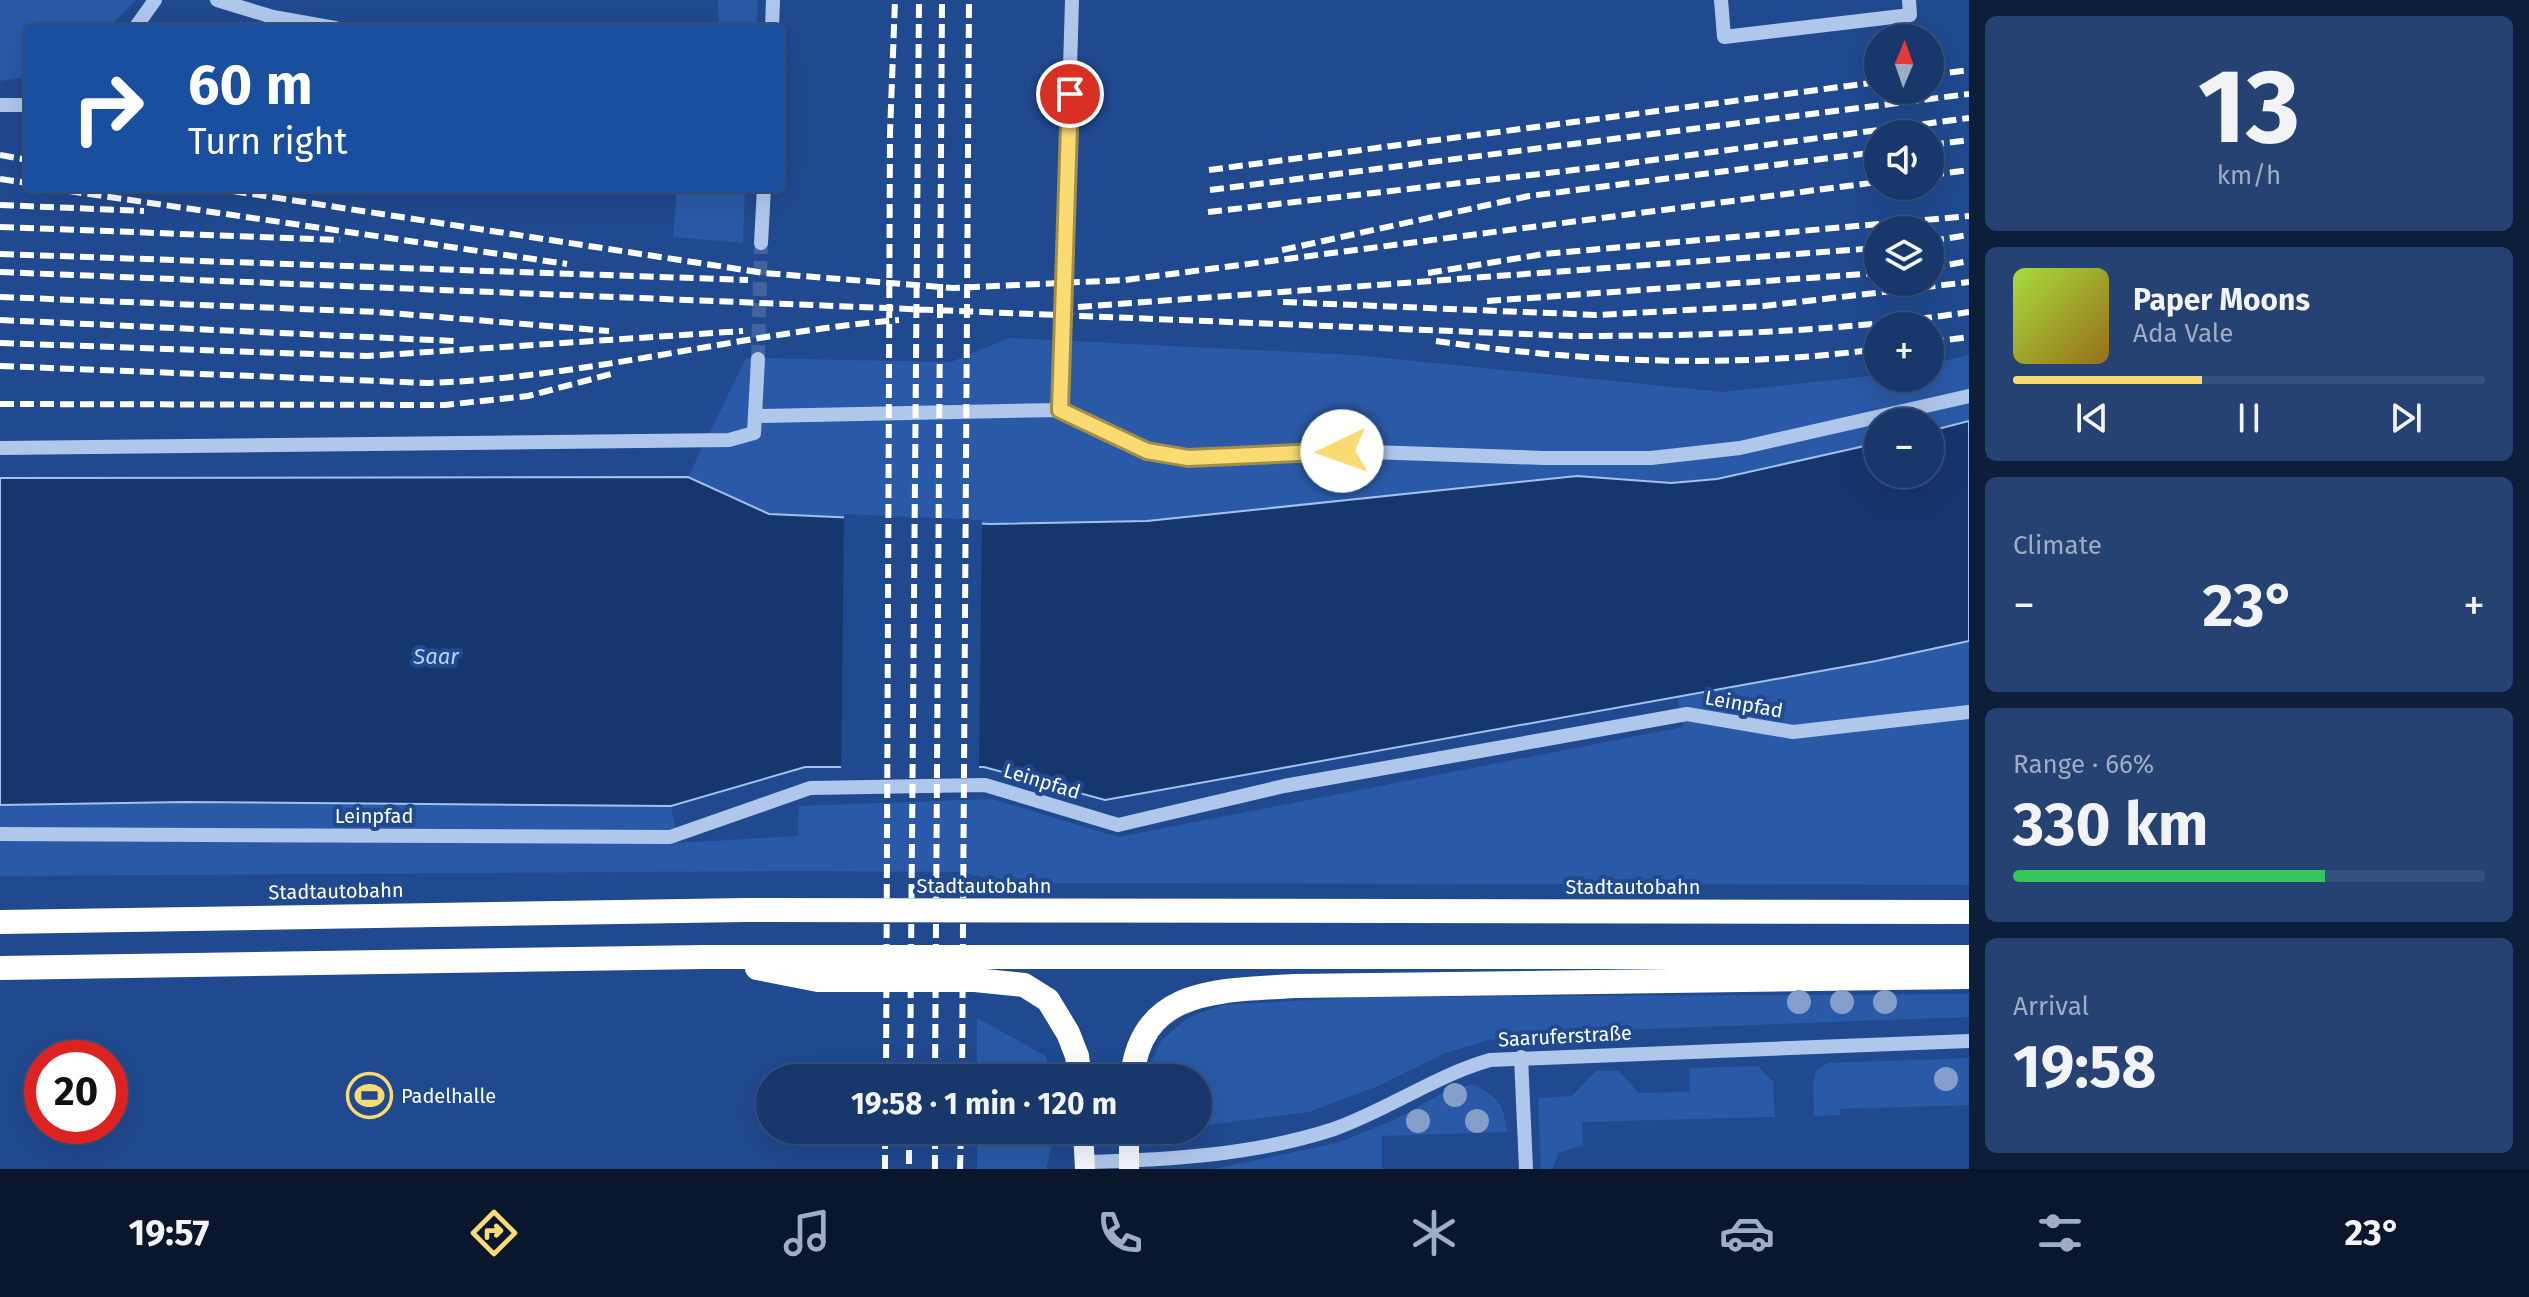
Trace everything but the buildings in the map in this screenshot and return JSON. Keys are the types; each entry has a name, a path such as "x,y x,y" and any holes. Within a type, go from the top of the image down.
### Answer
{"highway":[{"name":"Stadtautobahn","path":"0,922 746,910 1969,912"},
{"path":"704,957 818,980 975,980 1024,985 1048,1000 1068,1033 1078,1064"},
{"path":"0,968 704,957 1969,957"},
{"path":"1133,1064 1142,1035 1167,1009 1205,992 1294,986 1721,983 1969,977"}],"main road":[{"path":"1084,1144 1086,1166"},
{"path":"1129,1144 1129,1165"}],"street":[{"path":"138,24 155,0"},
{"path":"217,0 273,17 312,24"},
{"path":"772,24 773,0"},
{"path":"1060,410 1072,0"},
{"path":"1721,0 1724,37 1910,15 1909,0"},
{"path":"0,105 24,105"},
{"path":"761,243 764,192"},
{"path":"0,448 729,440 754,433 758,359"},
{"path":"757,416 1060,410 1147,451 1188,458 1342,451 1544,458 1651,458 1740,448 1969,396"},
{"name":"Leinpfad","path":"0,834 670,837 810,788 985,785 1118,825 1284,786 1687,714 1793,732 1969,712"},
{"name":"Saaruferstraße","path":"1086,1166 1129,1165 1204,1156 1333,1129 1388,1106 1452,1071 1490,1060 1969,1041"},
{"path":"1521,1057 1526,1169"}],"shaded area":[{"path":"0,0 136,0 112,24 24,24 24,78 0,81"},
{"path":"718,0 758,0 756,24 719,24"},
{"path":"677,192 745,192 743,243 673,237"},
{"path":"1010,338 1355,355 1723,392 1864,377 1864,392 1944,392 1944,361 1969,355 1969,421 1944,427 1944,408 1864,408 1864,446 1717,479 1352,501 1147,521 990,524 769,514 688,477 746,358 951,362"},
{"path":"1969,641 1969,885 1005,883 961,872 795,871 0,876 0,805 184,802 671,806 678,843 798,836 799,806 992,799 1118,837 1683,727 1677,695"},
{"path":"1969,994 1969,1017 1539,1033 1488,1040 1446,1053 1378,1086 1309,1112 1212,1124 1212,1064 1151,1064 1161,1041 1187,1018 1222,1005 1363,997"},
{"path":"977,1018 1046,1056 1048,1064 977,1064"},
{"path":"1969,1058 1969,1105 1840,1109 1840,1115 1814,1116 1816,1071 1828,1063"},
{"path":"1758,1066 1773,1082 1775,1117 1582,1122 1583,1145 1559,1153 1552,1169 1541,1169 1538,1098 1572,1096 1596,1071 1619,1071 1639,1093 1690,1092 1689,1068"},
{"path":"1474,1085 1499,1103 1507,1132 1382,1136 1382,1169 1213,1169 1337,1143 1394,1120 1454,1087"},
{"path":"977,1144 1052,1144 1046,1169 977,1169"}],"water":[{"name":"Saar","path":"1969,421 1969,641 1876,661 1105,800 984,767 805,767 671,806 184,802 0,805 0,478 688,477 769,514 990,524 1147,521 1577,476 1671,483 1717,479 1864,446 1864,488 1944,488 1944,427"}],"pier":[{"path":"844,514 982,520 979,771 841,771"}],"tunnel":[{"path":"758,359 761,243"}],"railway":[{"path":"886,1064 890,133 895,0"},
{"path":"910,1064 919,0"},
{"path":"935,1064 942,0"},
{"path":"962,1064 969,0"},
{"path":"1944,73 1969,70"},
{"path":"1209,170 1864,84"},
{"path":"1210,190 1969,94"},
{"path":"1208,212 1600,167 1969,118"},
{"path":"1944,143 1969,140"},
{"path":"1282,250 1529,196 1864,154"},
{"path":"0,155 24,159"},
{"path":"1944,173 1969,170"},
{"path":"0,179 24,182"},
{"path":"239,192 764,273 953,288 1125,280 1864,184"},
{"path":"75,192 567,264"},
{"path":"0,205 144,211"},
{"path":"1428,273 1544,254 1969,216"},
{"path":"0,227 340,240"},
{"path":"1944,239 1969,235"},
{"path":"1078,307 1864,249"},
{"path":"0,254 748,280"},
{"path":"1944,265 1969,261"},
{"path":"0,272 1573,336 1771,332 1969,312"},
{"path":"1487,301 1864,274"},
{"path":"1283,302 1596,315 1764,306 1969,282"},
{"path":"0,297 378,312 609,331"},
{"path":"0,320 454,341"},
{"path":"0,366 428,383 546,373 840,326 899,320"},
{"path":"0,343 368,356 743,331"},
{"path":"1944,340 1969,337"},
{"path":"1436,341 1546,354 1657,360 1767,359 1864,351"},
{"path":"0,404 445,405 528,396 615,373"},
{"path":"885,1144 885,1169"},
{"path":"909,1144 909,1169"},
{"path":"935,1144 935,1169"},
{"path":"960,1169 961,1144"}],"place":[{"name":"Padelhalle","path":"370,1096"}],"route":[{"path":"1070,94 1060,410 1147,451 1188,458 1342,451"}]}
